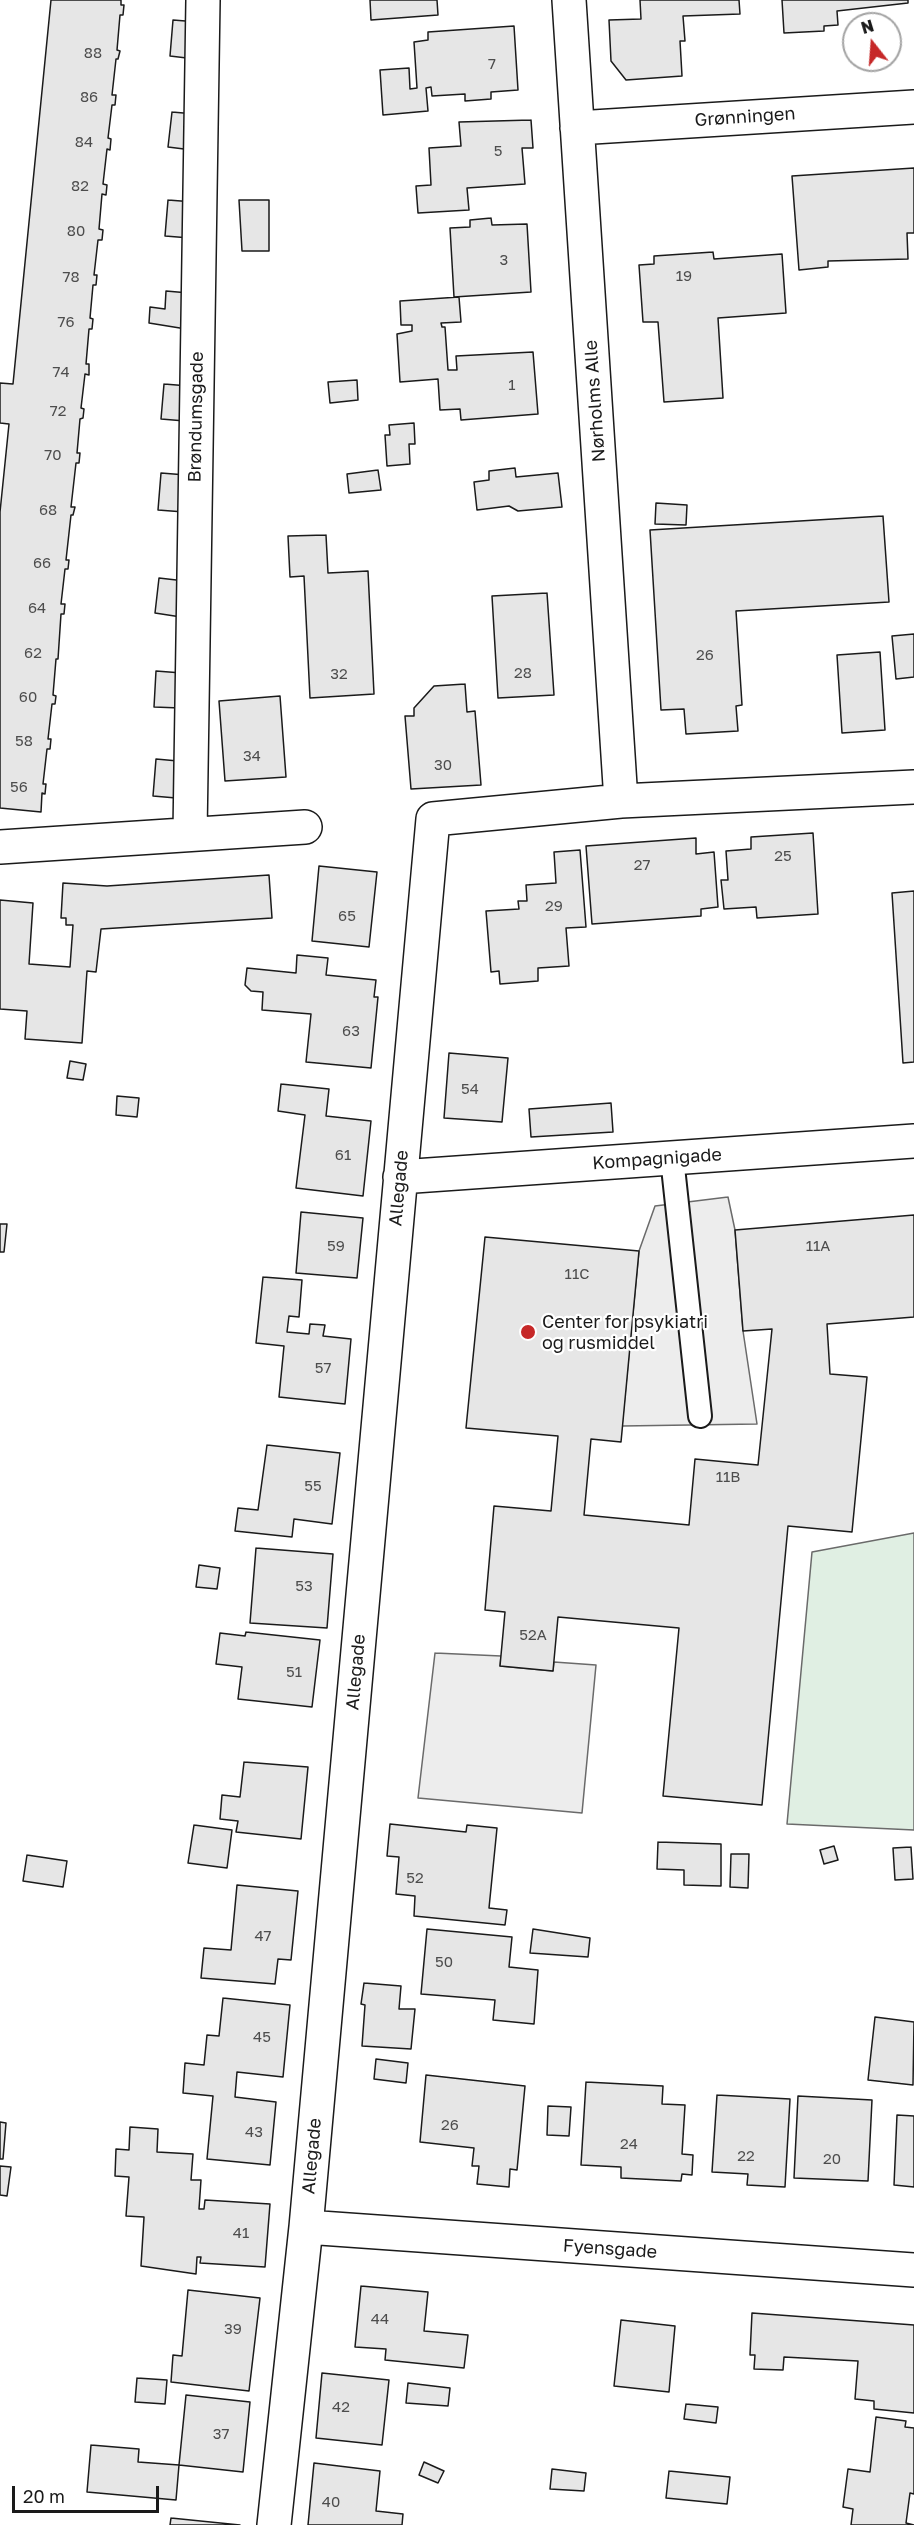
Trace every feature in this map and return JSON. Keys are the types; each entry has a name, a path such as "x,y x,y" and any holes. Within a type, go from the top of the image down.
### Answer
{"street":[{"name":"Brøndumsgade","path":"190,833 203,0"},
{"name":"Nørholms Alle","path":"569,0 621,801"},
{"name":"Grønningen","path":"577,128 914,107"},
{"path":"621,801 914,787"},
{"name":"Allegade","path":"274,2525 306,2227 433,819 621,801"},
{"path":"0,847 305,827"},
{"name":"Kompagnigade","path":"400,1178 914,1141"},
{"name":"Fyensgade","path":"306,2227 914,2270"}],"lane":[{"path":"672,1158 700,1416"}],"green space":[{"path":"914,1533 914,1830 787,1824 812,1552"}],"shaded area":[{"path":"728,1197 735,1230 743,1331 757,1424 622,1426 639,1251 655,1206"},
{"path":"435,1653 501,1656 500,1666 553,1671 554,1662 596,1665 582,1813 418,1798"}],"building":[{"path":"51,0 121,0 121,5 124,5 123,15 120,15 117,50 120,51 116,59 112,95 116,95 115,105 112,105 108,138 111,139 110,150 107,149 103,184 107,185 106,195 102,194 99,229 103,230 102,240 98,240 94,275 97,275 96,285 93,285 90,318 93,319 92,329 89,329 86,364 89,364 89,375 85,374 81,408 84,409 83,418 80,419 77,453 80,453 79,463 76,463 71,507 75,507 71,515 66,560 69,560 68,569 65,569 61,604 65,604 64,614 61,614 58,659 56,659 53,695 56,696 55,704 52,704 48,739 51,739 50,749 47,749 43,784 46,784 45,794 42,793 41,812 0,808 0,512 9,424 0,423 0,383 13,384"},
{"path":"370,0 437,0 438,15 371,20"},
{"path":"640,0 739,0 740,14 683,16 685,41 680,41 682,76 626,80 611,61 609,20 641,19"},
{"path":"782,0 908,0 908,3 837,11 838,25 824,26 824,31 784,33"},
{"path":"173,20 198,22 195,59 170,56"},
{"path":"514,26 518,90 491,92 491,99 465,101 465,94 432,96 431,87 426,88 428,111 383,115 380,70 409,68 410,89 417,88 414,42 428,40 428,32"},
{"path":"172,112 195,114 192,150 168,147"},
{"path":"531,120 533,148 522,148 525,184 467,188 469,210 418,213 416,186 431,185 429,148 461,146 459,122"},
{"path":"914,168 914,233 907,233 908,259 828,261 828,267 799,270 792,176"},
{"path":"168,200 194,202 190,238 165,236"},
{"path":"239,200 269,200 269,251 242,251"},
{"path":"491,218 492,225 527,224 531,292 454,297 450,228 470,227 470,220"},
{"path":"713,252 714,259 782,254 786,313 718,318 723,398 664,402 658,322 643,322 639,265 654,264 654,256"},
{"path":"166,291 189,293 186,329 149,323 150,307 165,309"},
{"path":"459,297 461,322 441,323 442,327 445,327 448,370 457,370 456,356 533,352 538,414 461,420 460,409 440,410 438,379 400,382 397,334 412,331 412,325 401,325 400,301"},
{"path":"357,380 358,400 330,403 328,382"},
{"path":"164,384 189,386 185,421 161,419"},
{"path":"414,423 415,444 409,444 410,464 387,466 385,435 390,435 389,425"},
{"path":"515,468 516,477 558,473 562,507 518,511 509,506 477,510 474,482 489,480 489,471"},
{"path":"378,470 381,490 349,493 347,474"},
{"path":"161,473 186,475 184,512 158,510"},
{"path":"656,503 687,505 686,525 655,524"},
{"path":"883,516 889,602 736,611 742,705 736,706 738,731 686,734 684,709 661,710 650,530"},
{"path":"326,535 328,573 368,571 374,694 310,698 304,576 290,577 288,536"},
{"path":"159,578 185,581 181,617 155,613"},
{"path":"547,593 554,695 498,698 492,596"},
{"path":"914,634 914,677 896,679 892,636"},
{"path":"880,652 885,730 842,733 837,655"},
{"path":"156,671 182,673 180,708 154,707"},
{"path":"465,684 467,712 475,711 481,785 411,789 405,716 414,716 414,708 434,686"},
{"path":"280,696 286,777 225,781 219,701"},
{"path":"156,759 178,761 176,798 153,796"},
{"path":"813,833 818,914 757,918 756,907 724,909 721,880 728,880 726,851 751,849 751,837"},
{"path":"696,838 696,854 714,852 718,907 701,909 701,916 592,924 586,846"},
{"path":"580,850 586,927 566,928 569,966 538,968 538,981 500,984 499,971 491,972 486,911 519,909 518,901 527,901 526,885 556,883 554,852"},
{"path":"319,866 377,872 369,947 312,941"},
{"path":"269,875 272,918 101,929 96,972 87,971 82,1043 25,1039 27,1011 0,1009 0,900 33,903 29,964 70,967 73,925 66,925 66,918 61,918 63,883 107,886"},
{"path":"914,891 914,1062 903,1063 892,893"},
{"path":"297,955 328,958 326,975 376,980 374,997 378,997 371,1068 306,1062 311,1014 262,1010 263,992 251,991 245,985 247,968 296,973"},
{"path":"449,1053 508,1058 502,1122 444,1118"},
{"path":"70,1061 86,1064 83,1080 67,1078"},
{"path":"281,1084 329,1089 326,1116 371,1121 363,1196 296,1188 305,1115 278,1111"},
{"path":"117,1096 139,1098 137,1117 116,1115"},
{"path":"611,1103 613,1132 531,1137 529,1109"},
{"path":"301,1212 363,1218 357,1278 296,1273"},
{"path":"914,1215 914,1317 827,1324 830,1374 867,1377 852,1532 788,1526 762,1805 663,1796 679,1628 558,1617 553,1671 500,1666 505,1612 485,1610 494,1506 551,1511 558,1436 466,1428 485,1237 639,1251 621,1442 591,1439 584,1515 689,1525 695,1459 758,1465 772,1329 743,1331 735,1230"},
{"path":"0,1224 7,1224 4,1252 0,1252"},
{"path":"263,1277 302,1280 299,1317 289,1316 287,1332 309,1334 310,1324 325,1325 323,1336 351,1339 345,1404 279,1397 284,1346 256,1343"},
{"path":"267,1445 340,1453 332,1524 294,1519 292,1537 235,1531 238,1508 258,1510"},
{"path":"256,1548 333,1554 327,1628 250,1623"},
{"path":"199,1565 220,1568 217,1589 196,1587"},
{"path":"246,1632 320,1640 312,1707 238,1699 242,1667 216,1664 220,1633 245,1636"},
{"path":"244,1762 308,1767 301,1839 236,1832 238,1821 220,1819 222,1795 240,1797"},
{"path":"390,1824 466,1832 467,1825 497,1828 489,1908 507,1910 505,1925 414,1916 415,1896 396,1894 399,1857 387,1856"},
{"path":"194,1825 232,1830 227,1868 188,1863"},
{"path":"658,1842 721,1844 721,1886 684,1885 684,1870 657,1869"},
{"path":"834,1846 838,1860 824,1864 820,1850"},
{"path":"911,1847 913,1879 895,1880 893,1848"},
{"path":"731,1854 749,1854 748,1888 730,1887"},
{"path":"27,1855 67,1861 63,1887 23,1881"},
{"path":"237,1885 298,1891 291,1960 278,1959 275,1984 201,1978 204,1948 231,1950"},
{"path":"427,1929 512,1937 509,1967 538,1970 534,2024 493,2020 495,2000 421,1994"},
{"path":"533,1929 590,1938 588,1957 530,1953"},
{"path":"364,1983 401,1986 399,2009 415,2009 411,2049 362,2046 365,2005 361,2004"},
{"path":"223,1998 290,2005 283,2077 237,2072 235,2097 276,2102 270,2165 207,2159 213,2096 183,2093 185,2063 204,2065 207,2035 219,2036"},
{"path":"875,2017 914,2022 913,2085 868,2080"},
{"path":"376,2059 408,2063 406,2083 374,2079"},
{"path":"426,2075 525,2086 517,2170 510,2169 509,2187 477,2184 479,2166 472,2166 474,2148 420,2142"},
{"path":"586,2082 663,2086 662,2104 685,2105 682,2154 693,2155 692,2175 682,2174 681,2181 621,2178 621,2167 581,2165"},
{"path":"717,2095 790,2099 785,2187 747,2185 748,2174 712,2172"},
{"path":"798,2096 872,2100 868,2181 794,2178"},
{"path":"548,2106 571,2107 569,2136 547,2135"},
{"path":"897,2115 914,2116 914,2187 894,2185"},
{"path":"0,2122 6,2123 3,2159 0,2159"},
{"path":"130,2127 158,2129 157,2152 193,2154 191,2180 201,2180 199,2209 204,2209 205,2200 270,2204 265,2267 200,2263 201,2257 197,2257 196,2274 141,2266 144,2217 126,2216 129,2177 115,2176 116,2149 129,2150"},
{"path":"0,2166 11,2167 7,2196 0,2195"},
{"path":"361,2286 428,2292 424,2331 468,2335 464,2368 385,2360 386,2349 355,2347"},
{"path":"188,2290 260,2298 249,2391 171,2382 173,2355 182,2356"},
{"path":"752,2313 914,2325 914,2413 874,2409 874,2401 855,2399 858,2361 784,2357 783,2370 754,2369 755,2355 750,2355"},
{"path":"621,2320 675,2326 669,2392 614,2386"},
{"path":"322,2373 389,2380 382,2445 316,2438"},
{"path":"137,2378 167,2380 165,2404 135,2402"},
{"path":"408,2383 450,2388 448,2406 406,2403"},
{"path":"186,2395 250,2402 243,2472 179,2465"},
{"path":"686,2404 718,2407 716,2423 684,2419"},
{"path":"876,2417 906,2421 905,2427 914,2428 914,2494 910,2493 906,2523 914,2525 851,2525 853,2509 843,2507 848,2469 870,2472"},
{"path":"91,2445 139,2449 138,2462 179,2465 176,2500 87,2492"},
{"path":"424,2462 444,2471 438,2483 419,2475"},
{"path":"314,2463 380,2471 376,2511 403,2514 402,2525 308,2525"},
{"path":"552,2469 586,2473 584,2491 550,2489"},
{"path":"669,2471 730,2477 727,2504 666,2498"},
{"path":"171,2518 240,2525 170,2525"}],"place":[{"name":"Center for psykiatri og rusmiddel","path":"528,1332"}]}
